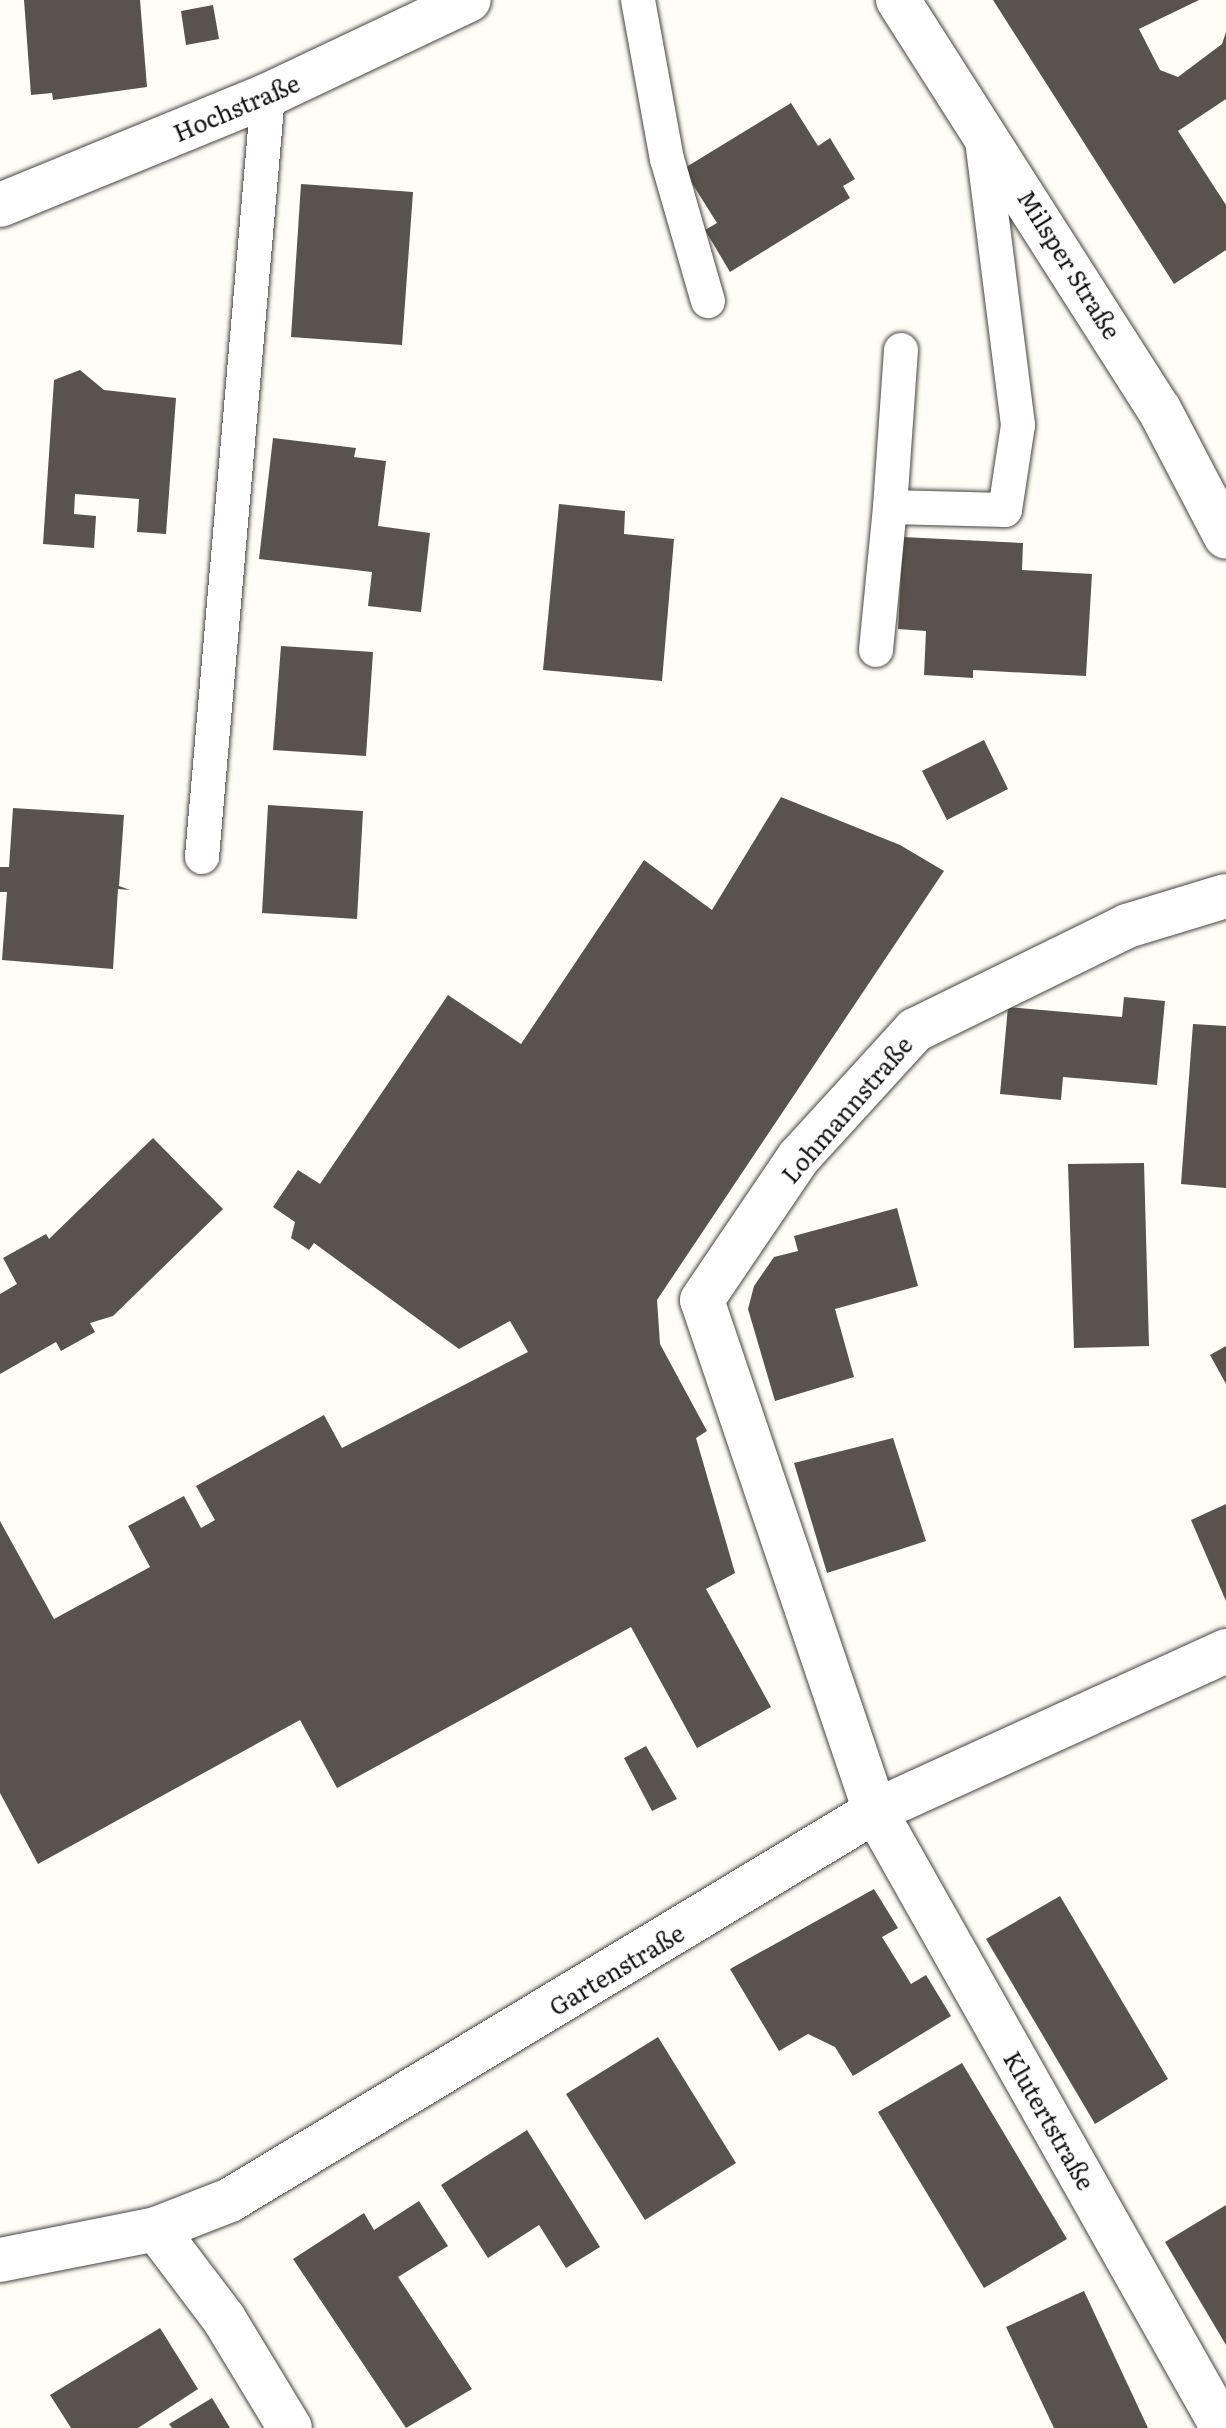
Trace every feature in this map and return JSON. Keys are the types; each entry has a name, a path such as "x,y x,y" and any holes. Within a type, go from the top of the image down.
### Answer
{"street":[{"name":"Hochstraße","path":"0,205 268,95 469,0"},
{"name":"Milsper Straße","path":"898,0 980,122 1159,409 1226,537"},
{"name":"Lohmannstraße","path":"875,1811 702,1300 799,1157 915,1030 1127,926 1226,896"},
{"name":"Gartenstraße","path":"0,2260 156,2229 279,2173 875,1811 1226,1651"},
{"name":"Klutertstraße","path":"875,1811 1223,2428"},
{"path":"156,2229 224,2319 290,2428"}],"lane":[{"path":"638,0 667,159 708,301"},
{"path":"202,857 268,95"},
{"path":"890,507 1005,510 1014,475 1018,425 980,122"},
{"path":"876,650 901,350"}],"building":[{"path":"24,0 140,0 147,87 53,100 52,93 31,95"},
{"path":"993,0 1199,0 1139,29 1160,70 1178,77 1222,44 1226,32 1226,99 1178,131 1226,205 1226,250 1174,284"},
{"path":"213,5 219,39 186,45 181,11"},
{"path":"791,103 818,146 830,138 855,179 843,186 850,198 730,272 705,230 717,223 683,169"},
{"path":"301,184 413,192 402,345 291,337"},
{"path":"80,370 104,390 176,398 166,534 137,532 139,499 75,494 74,514 96,516 94,548 43,544 54,380"},
{"path":"273,438 356,448 354,457 386,461 378,526 430,533 421,612 368,606 372,572 259,559"},
{"path":"559,504 625,511 624,534 674,539 662,681 543,670"},
{"path":"903,537 1023,543 1022,570 1092,574 1086,676 973,670 973,678 924,675 926,631 898,629"},
{"path":"281,646 373,652 366,756 273,750"},
{"path":"984,740 1008,789 947,820 922,771"},
{"path":"781,797 900,845 944,871 657,1300 660,1344 707,1431 696,1438 735,1573 706,1589 771,1707 697,1748 631,1627 337,1788 300,1720 38,1864 0,1793 0,1521 54,1619 150,1567 128,1526 184,1496 201,1528 215,1520 196,1486 324,1415 342,1448 528,1352 510,1321 459,1349 314,1243 309,1250 291,1238 295,1222 273,1207 298,1170 320,1184 448,995 521,1044 644,860 712,910"},
{"path":"268,805 363,811 357,919 262,913"},
{"path":"13,808 124,815 119,886 130,890 118,889 113,969 2,960 7,892 0,892 0,867 9,867"},
{"path":"1124,997 1165,1001 1157,1085 1063,1077 1061,1100 1000,1094 1008,1007 1122,1017"},
{"path":"1193,1024 1226,1026 1226,1188 1181,1184"},
{"path":"153,1138 223,1209 113,1316 90,1323 95,1332 61,1351 56,1342 0,1374 0,1294 17,1284 3,1258 46,1234 49,1239"},
{"path":"1144,1163 1149,1346 1074,1348 1068,1164"},
{"path":"897,1208 918,1286 835,1309 854,1377 775,1401 748,1309 754,1286 774,1257 798,1251 794,1236"},
{"path":"1226,1346 1226,1384 1210,1355"},
{"path":"893,1438 926,1541 827,1573 794,1463"},
{"path":"1226,1504 1226,1601 1191,1520"},
{"path":"646,1746 677,1799 652,1811 624,1758"},
{"path":"874,1889 898,1928 882,1937 911,1984 926,1975 951,2016 853,2076 835,2047 808,2034 779,2051 730,1969"},
{"path":"1060,1896 1168,2079 1095,2124 986,1939"},
{"path":"658,2037 736,2163 645,2220 566,2094"},
{"path":"962,2063 1067,2239 984,2288 878,2112"},
{"path":"527,2130 600,2247 566,2268 539,2225 488,2258 441,2185"},
{"path":"419,2201 448,2246 398,2277 472,2389 406,2428 293,2259 364,2213 374,2230"},
{"path":"1226,2205 1226,2345 1165,2242"},
{"path":"1084,2291 1148,2428 1054,2428 1006,2327"},
{"path":"160,2328 198,2389 138,2428 71,2428 50,2395"},
{"path":"212,2398 230,2428 172,2428 169,2424"}]}
